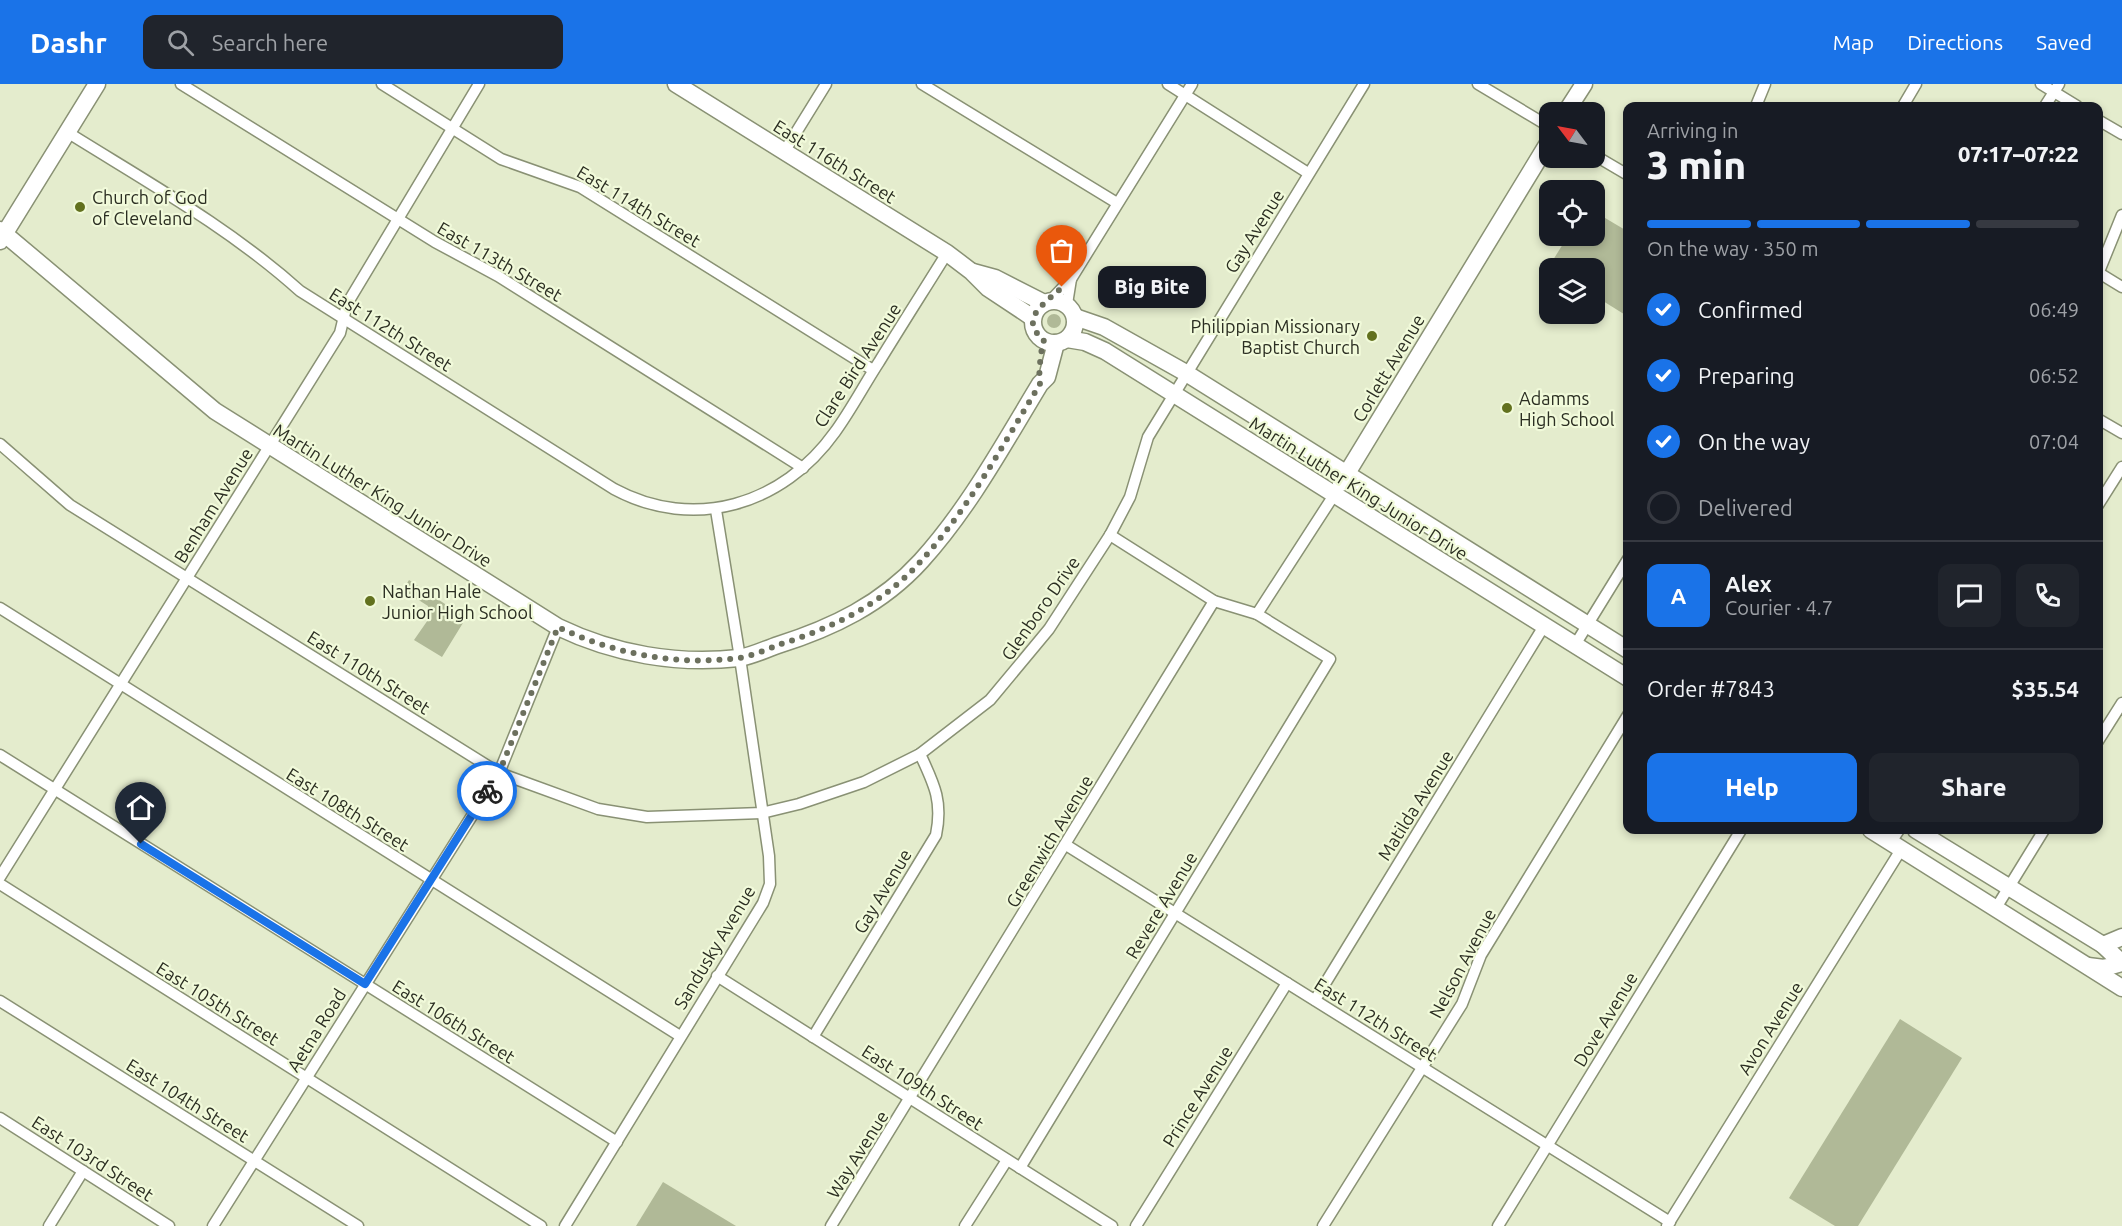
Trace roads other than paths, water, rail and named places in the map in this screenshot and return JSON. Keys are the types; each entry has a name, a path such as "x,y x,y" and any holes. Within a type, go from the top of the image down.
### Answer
{"main road":[{"path":"2,234 95,84"},
{"name":"East 116th Street","path":"675,84 947,254 972,272 988,288 1033,318"},
{"path":"1572,102 1584,84"},
{"name":"Corlett Avenue","path":"1334,495 1539,158"},
{"name":"Martin Luther King Junior Drive","path":"2,234 215,411 558,627 592,643 624,653 671,659 740,658 819,632 862,610 920,563 959,516 1040,384 1047,377 1055,341 1085,342 1105,351 1623,675"},
{"name":"East 116th Street","path":"972,272 995,278 1059,306"},
{"path":"1059,306 1074,332 1055,341 1035,331 1033,318 1059,306"},
{"name":"Martin Luther King Junior Drive","path":"1059,306 1104,327 1186,373 1623,647"},
{"path":"1881,834 1897,840 1996,908 2122,988"},
{"path":"1923,834 2103,945 2122,963"},
{"path":"2103,945 2122,938"},
{"path":"2087,966 2104,968 2122,963"}],"street":[{"name":"East 113th Street","path":"181,84 398,220 498,276 803,468"},
{"name":"East 114th Street","path":"382,84 501,159 580,187 873,370"},
{"name":"Benham Avenue","path":"0,877 340,333 347,304 479,84"},
{"path":"784,152 826,84"},
{"path":"922,84 1117,203"},
{"path":"1168,84 1308,173"},
{"path":"1059,306 1071,279 1192,84"},
{"name":"Gay Avenue","path":"1173,395 1364,84"},
{"path":"1478,84 1539,120"},
{"path":"1757,102 1764,84"},
{"path":"1905,102 1916,84"},
{"path":"2041,84 2056,88 2073,102"},
{"path":"2047,102 2056,88"},
{"path":"2103,123 2122,134"},
{"name":"East 112th Street","path":"67,132 231,234 263,258 300,291 633,499 665,507 716,510"},
{"path":"1605,161 1623,172"},
{"path":"2103,263 2122,215"},
{"name":"Clare Bird Avenue","path":"716,510 780,486 803,468 835,433 947,254"},
{"path":"2103,275 2122,287"},
{"name":"Glenboro Drive","path":"762,813 832,795 921,754 990,700 1025,661 1049,629 1110,535 1130,497 1148,436 1173,395"},
{"path":"2103,422 2122,433"},
{"name":"East 110th Street","path":"0,444 70,505 499,773 598,809 647,817 762,813"},
{"path":"2103,497 2122,467"},
{"name":"Corlett Avenue","path":"1257,614 1334,495"},
{"name":"Sandusky Avenue","path":"565,1226 763,903 770,884 740,658 716,510"},
{"path":"1110,535 1214,601 1257,614"},
{"path":"1575,645 1623,567"},
{"name":"Greenwich Avenue","path":"911,1099 1214,601"},
{"name":"East 108th Street","path":"0,608 680,1036"},
{"name":"Revere Avenue","path":"1020,1168 1330,659 1257,614"},
{"name":"Matilda Avenue","path":"1315,1000 1544,626"},
{"name":"Aetna Road","path":"213,1226 429,880 499,773 558,627"},
{"path":"2103,733 2122,703"},
{"name":"Nelson Avenue","path":"1323,1226 1462,1004 1481,955 1623,723"},
{"name":"Gay Avenue","path":"813,1036 936,835 940,812 935,787 921,754"},
{"name":"East 106th Street","path":"0,755 616,1142"},
{"name":"Dove Avenue","path":"1498,1226 1739,834"},
{"path":"1996,908 2042,834"},
{"name":"Avon Avenue","path":"1668,1224 1897,840"},
{"name":"East 112th Street","path":"1066,845 1548,1145 1668,1224"},
{"name":"East 105th Street","path":"0,884 542,1226"},
{"name":"East 109th Street","path":"717,976 1112,1226"},
{"name":"Prince Avenue","path":"1136,1226 1287,983"},
{"name":"East 104th Street","path":"0,1001 358,1226"},
{"name":"Way Avenue","path":"831,1226 911,1099"},
{"name":"East 103rd Street","path":"0,1118 169,1226"},
{"path":"965,1226 1007,1160"},
{"path":"49,1226 83,1171"}],"place":[{"name":"Church of God of Cleveland","path":"80,207"},
{"name":"Big Bite","path":"1062,287"},
{"name":"Philippian Missionary Baptist Church","path":"1372,336"},
{"name":"Adamms High School","path":"1507,408"},
{"name":"Nathan Hale Junior High School","path":"370,601"}]}
